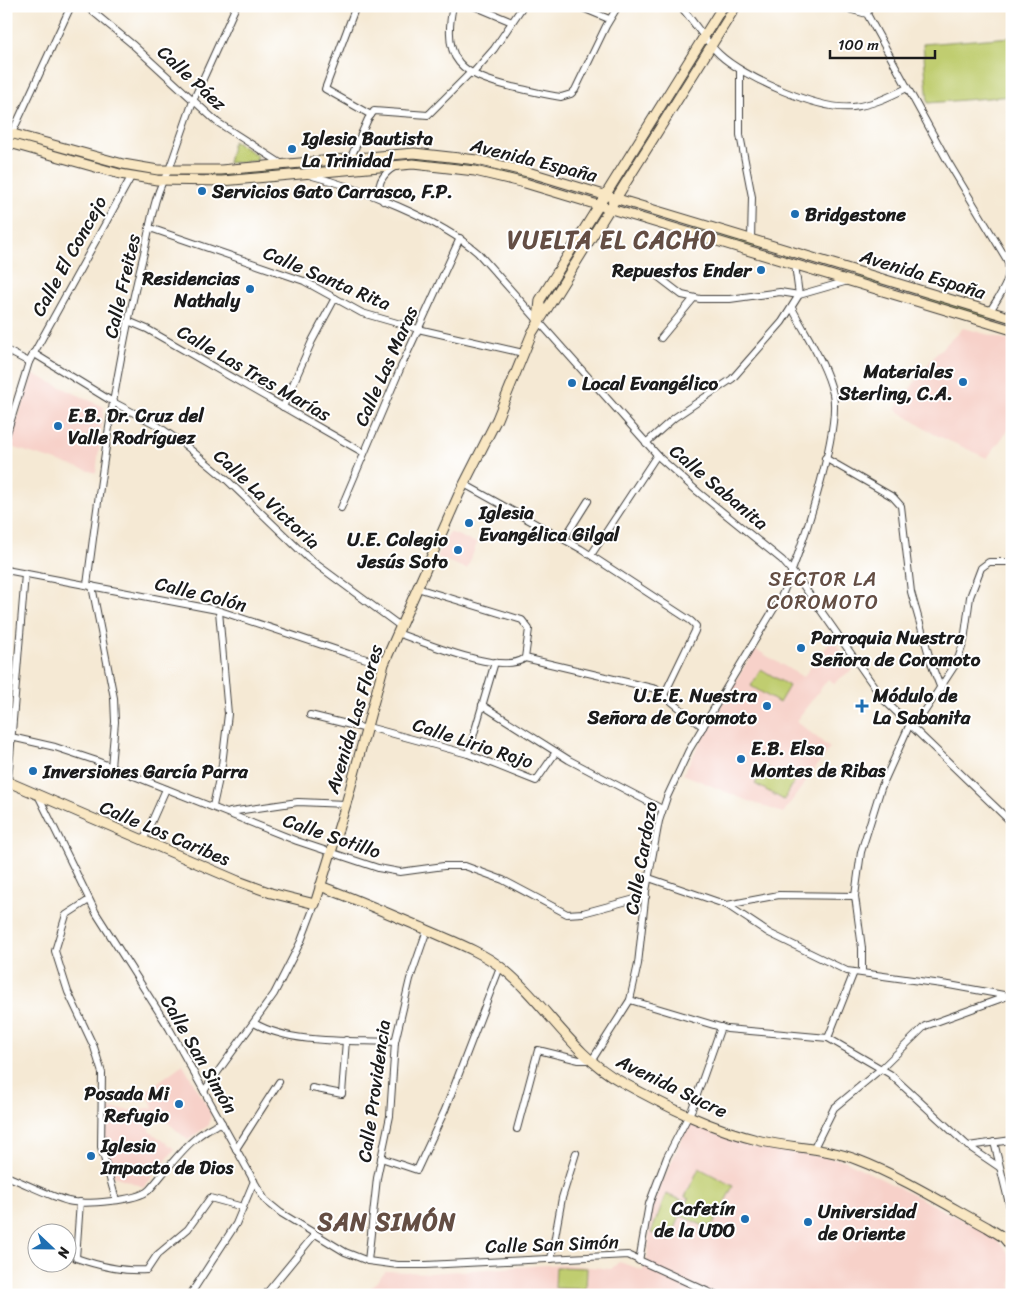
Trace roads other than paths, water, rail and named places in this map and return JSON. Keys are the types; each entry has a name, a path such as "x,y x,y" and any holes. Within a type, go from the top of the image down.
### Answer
{"street":[{"path":"7,144 9,132 71,6"},
{"name":"Calle Páez","path":"86,6 132,44 228,131 284,164"},
{"name":"Calle Freites","path":"111,767 115,722 114,698 90,586 102,462 128,321 163,180 169,170 193,101 236,6"},
{"path":"356,6 325,89 370,115"},
{"path":"453,6 449,25 449,43 457,59 471,73 492,82 555,96 567,96 575,90 609,19 618,6"},
{"path":"474,6 512,22"},
{"path":"351,157 370,115 378,110 428,115 471,73 523,6"},
{"path":"578,6 609,19"},
{"path":"680,6 723,58 740,71 816,102 840,107 875,102 907,88"},
{"name":"Avenida Las Flores","path":"538,320 540,300 723,6"},
{"name":"Avenida Las Flores","path":"204,1091 274,994 293,958 331,853 368,728 384,664 464,484 497,419 538,320 549,306 736,6"},
{"path":"837,6 867,14 1009,266 1009,276 990,311"},
{"path":"867,14 870,6"},
{"path":"740,71 740,135 752,197 751,239"},
{"name":"Avenida España","path":"9,132 123,164 169,170 221,170 351,157 414,153 463,158 509,166 1012,318"},
{"name":"Avenida España","path":"7,144 131,177 163,180 222,181 400,164 446,167 487,173 1012,330"},
{"path":"383,201 379,190 380,180 386,173 400,164"},
{"name":"Calle Sabanita","path":"303,173 328,180 383,201 446,229 460,238 502,278 646,443 698,492 782,560 792,571 883,699 1012,823"},
{"name":"Calle El Concejo","path":"6,436 33,353 131,177"},
{"name":"Calle Santa Rita","path":"150,228 304,281 362,313 418,329 523,353"},
{"name":"Calle Las Maras","path":"341,508 418,329 460,238"},
{"path":"646,443 674,418 732,379 792,308 799,296 795,265 796,253"},
{"path":"652,272 682,295 694,298 730,299 780,292 799,296 849,281"},
{"path":"283,408 335,298"},
{"path":"661,338 694,298"},
{"name":"Calle Cardozo","path":"592,1060 630,1000 642,941 646,896 662,809 683,762 781,597 792,571 825,458 835,418 833,396 822,365 792,308"},
{"name":"Calle Las Tres Marías","path":"128,321 147,329 364,453"},
{"path":"6,350 29,362"},
{"name":"Calle La Victoria","path":"33,353 113,402 155,424 185,445 227,480 308,558 399,630 463,656 495,662 519,662 525,658"},
{"path":"591,555 658,455"},
{"path":"825,458 893,497 901,506 910,592 932,666 941,689"},
{"path":"464,484 591,555 671,605 695,624 694,636 664,695"},
{"path":"564,539 588,500"},
{"path":"862,972 862,948 855,896 861,852 873,810 909,726 921,717 952,674 961,652 970,597 981,568 989,562 1012,562"},
{"name":"Calle Colón","path":"6,570 220,611 384,664"},
{"path":"7,781 24,574"},
{"path":"417,588 522,620 529,629 525,658 652,688 664,695 703,727"},
{"path":"213,806 222,765 228,714 220,611"},
{"path":"468,754 495,662"},
{"name":"Calle Lirio Rojo","path":"482,705 556,752 662,809"},
{"name":"Calle Lirio Rojo","path":"310,715 468,754 536,781 556,752"},
{"name":"Calle Sotillo","path":"11,737 55,747 229,812 331,853 378,868 400,872 444,866 470,868 503,880 567,914 583,913 646,896"},
{"name":"Calle Los Caribes","path":"7,781 142,841 261,890 314,904"},
{"path":"142,841 166,789"},
{"name":"Calle San Simón","path":"37,794 90,900 169,1028 254,1181 273,1207 346,1252 368,1261 398,1265 622,1255 640,1261 715,1295"},
{"path":"229,812 298,802 346,804"},
{"path":"649,878 727,905 785,942 854,972 1010,995"},
{"name":"Avenida Sucre","path":"320,886 427,930 483,956 500,967 610,1076 688,1116 737,1134 848,1156 872,1166 988,1226 1003,1237 1012,1248"},
{"path":"727,905 779,895 855,896"},
{"path":"90,900 66,915 55,951 68,992 94,1047 102,1073 101,1147 116,1200"},
{"name":"Calle Providencia","path":"368,1261 381,1158 390,1116 396,1042 410,979 427,930"},
{"path":"381,1158 417,1170 444,1110 500,967"},
{"path":"828,1038 854,972"},
{"path":"813,1150 834,1108 882,1068 918,1032 931,1022 973,1010 1010,995"},
{"path":"630,1000 721,1027 828,1038 882,1068 968,1146 999,1167"},
{"path":"254,1022 280,1034 396,1042"},
{"path":"640,1261 649,1204 668,1157 688,1116 721,1027"},
{"path":"312,1088 342,1094 346,1040"},
{"path":"517,1129 538,1050 579,1060 592,1060"},
{"path":"236,1148 279,1082"},
{"path":"6,1176 64,1199 80,1202 116,1200 146,1193 198,1136 209,1128 222,1123"},
{"path":"968,1146 1012,1140"},
{"path":"994,1142 1012,1216"},
{"path":"551,1259 562,1198 576,1153"},
{"path":"190,1295 200,1276 230,1235 254,1181"},
{"path":"80,1202 76,1258 108,1268 139,1271 147,1270 157,1255 188,1229 210,1198 243,1207"},
{"path":"265,1295 315,1234"}],"place":[{"name":"Iglesia Bautista La Trinidad","path":"292,149"},
{"name":"Servicios Gato Carrasco, F.P.","path":"202,191"},
{"name":"Bridgestone","path":"795,214"},
{"name":"Repuestos Ender","path":"761,270"},
{"name":"Residencias Nathaly","path":"250,289"},
{"name":"Materiales Sterling, C.A.","path":"963,382"},
{"name":"Local Evangélico","path":"572,383"},
{"name":"E.B. Dr. Cruz del Valle Rodríguez","path":"58,426"},
{"name":"Iglesia Evangélica Gilgal","path":"469,523"},
{"name":"U.E. Colegio Jesús Soto","path":"458,550"},
{"name":"Parroquia Nuestra Señora de Coromoto","path":"801,648"},
{"name":"U.E.E. Nuestra Señora de Coromoto","path":"767,706"},
{"name":"Módulo de La Sabanita","path":"862,706"},
{"name":"E.B. Elsa Montes de Ribas","path":"741,759"},
{"name":"Inversiones García Parra","path":"33,771"},
{"name":"Posada Mi Refugio","path":"179,1104"},
{"name":"Iglesia Impacto de Dios","path":"91,1156"},
{"name":"Cafetín de la UDO","path":"745,1219"},
{"name":"Universidad de Oriente","path":"808,1222"}],"district":[{"name":"VUELTA EL CACHO","path":"612,240"},
{"name":"SECTOR LA COROMOTO","path":"823,590"},
{"name":"SAN SIMÓN","path":"387,1222"}]}
